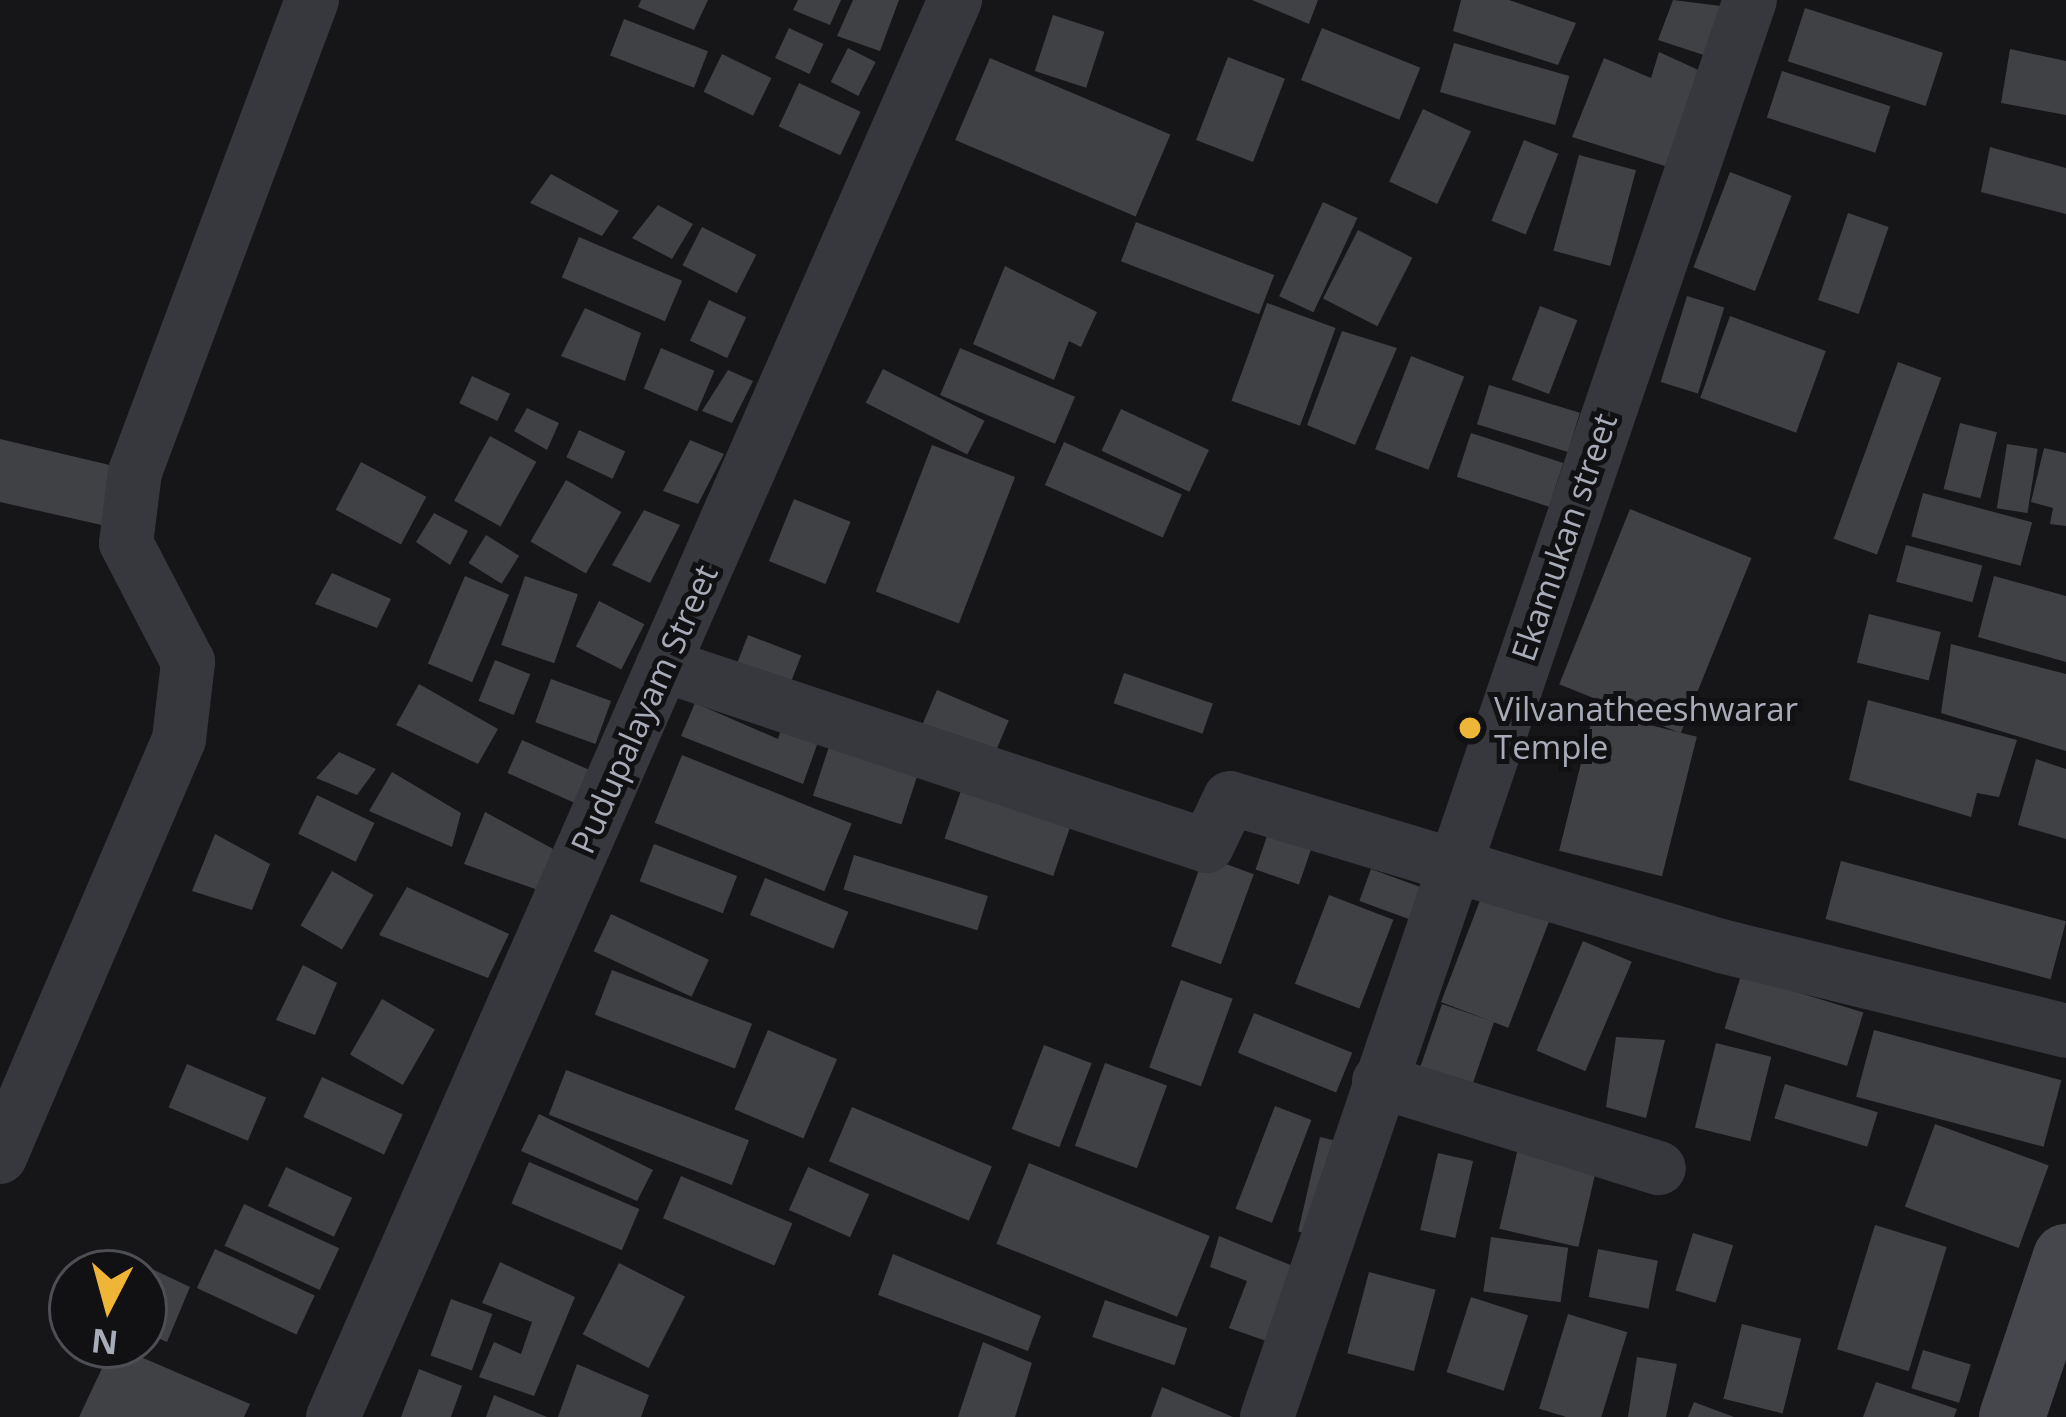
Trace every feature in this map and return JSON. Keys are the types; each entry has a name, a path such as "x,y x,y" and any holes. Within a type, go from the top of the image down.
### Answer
{"main road":[{"path":"2012,1417 2066,1257"}],"street":[{"path":"0,1156 179,739 188,662 126,543 135,472 312,0"},
{"name":"Pudupalayam Street","path":"333,1417 956,0"},
{"name":"Ekamukan street","path":"1267,1417 1750,0"},
{"path":"663,665 1208,846 1230,798 1721,946 2066,1031"},
{"path":"1379,1081 1659,1168"}],"building":[{"path":"641,0 708,0 694,30 638,7"},
{"path":"798,0 841,0 830,25 793,10"},
{"path":"853,0 899,0 880,51 837,36"},
{"path":"1252,0 1318,0 1309,24"},
{"path":"1461,0 1509,0 1576,23 1558,65 1453,31"},
{"path":"1673,0 1737,8 1713,58 1658,40"},
{"path":"1805,8 1943,53 1926,106 1788,61"},
{"path":"1053,15 1104,32 1086,88 1035,71"},
{"path":"624,19 708,51 694,88 610,55"},
{"path":"789,28 823,44 809,74 775,58"},
{"path":"1322,28 1420,68 1399,120 1301,80"},
{"path":"1454,43 1569,76 1555,125 1440,92"},
{"path":"848,48 876,62 858,96 831,82"},
{"path":"2010,49 2066,61 2066,115 2001,103"},
{"path":"1659,52 1705,73 1665,166 1572,137 1604,58 1651,78"},
{"path":"722,54 771,78 753,116 704,92"},
{"path":"1228,57 1285,79 1253,162 1196,140"},
{"path":"990,58 1170,135 1136,217 955,140"},
{"path":"1782,71 1890,106 1875,153 1767,118"},
{"path":"799,83 861,112 840,155 779,127"},
{"path":"1423,109 1471,131 1437,204 1389,182"},
{"path":"1524,140 1558,154 1526,235 1491,221"},
{"path":"1990,147 2066,168 2066,214 1981,192"},
{"path":"1579,155 1636,170 1610,266 1553,251"},
{"path":"1730,172 1792,196 1755,291 1693,267"},
{"path":"551,174 619,211 602,236 530,203"},
{"path":"1323,202 1357,218 1313,312 1279,296"},
{"path":"658,205 693,224 672,259 632,238"},
{"path":"1848,213 1889,227 1859,314 1818,300"},
{"path":"1136,222 1274,275 1259,314 1121,261"},
{"path":"702,227 756,255 737,293 682,265"},
{"path":"1358,230 1412,258 1377,326 1323,299"},
{"path":"579,237 682,281 665,321 562,278"},
{"path":"1005,266 1097,312 1081,347 1069,341 1054,380 973,344"},
{"path":"1687,296 1724,307 1698,393 1661,382"},
{"path":"709,300 746,317 727,358 690,341"},
{"path":"1267,303 1336,328 1300,426 1231,401"},
{"path":"1540,306 1577,320 1549,394 1512,380"},
{"path":"585,308 641,333 625,381 561,356"},
{"path":"1730,316 1826,351 1796,433 1700,398"},
{"path":"1342,331 1397,348 1355,445 1307,425"},
{"path":"661,348 714,371 697,411 644,389"},
{"path":"960,348 1075,397 1055,444 940,395"},
{"path":"1411,356 1464,376 1428,470 1375,449"},
{"path":"1898,362 1941,378 1877,554 1834,539"},
{"path":"883,369 985,421 967,455 866,403"},
{"path":"728,370 753,381 732,423 702,411"},
{"path":"472,376 510,394 497,421 459,403"},
{"path":"1489,385 1580,413 1568,452 1477,424"},
{"path":"527,408 559,423 547,450 514,431"},
{"path":"1121,409 1209,450 1189,492 1102,451"},
{"path":"1960,423 1997,432 1980,498 1944,489"},
{"path":"579,430 625,452 613,479 566,457"},
{"path":"1471,433 1563,463 1549,507 1457,477"},
{"path":"490,436 536,462 500,526 454,501"},
{"path":"0,439 118,467 106,526 0,502"},
{"path":"690,440 724,454 698,504 663,491"},
{"path":"1064,442 1182,494 1163,537 1045,485"},
{"path":"2007,444 2038,449 2027,513 1997,508"},
{"path":"932,445 1015,477 959,623 876,592"},
{"path":"2044,448 2066,453 2066,526 2050,524 2053,508 2031,502"},
{"path":"361,462 426,497 401,544 336,510"},
{"path":"566,480 621,512 586,573 530,541"},
{"path":"1923,493 2032,522 2021,566 1911,536"},
{"path":"794,499 851,522 825,584 769,561"},
{"path":"1630,509 1751,558 1681,733 1559,684"},
{"path":"644,510 680,525 650,583 612,565"},
{"path":"434,513 468,531 450,565 416,542"},
{"path":"486,535 519,556 502,584 469,563"},
{"path":"1906,545 1982,565 1972,602 1896,582"},
{"path":"332,573 391,599 377,628 315,604"},
{"path":"465,576 509,595 472,682 428,663"},
{"path":"525,576 578,594 554,663 501,645"},
{"path":"1994,576 2066,596 2066,662 1978,637"},
{"path":"599,601 644,624 621,670 576,646"},
{"path":"1869,614 1941,632 1929,680 1857,663"},
{"path":"748,635 801,655 790,684 737,664"},
{"path":"1951,644 2066,674 2066,751 1941,713"},
{"path":"495,660 530,674 514,715 479,701"},
{"path":"1124,673 1213,704 1202,734 1114,703"},
{"path":"551,679 611,701 595,744 535,722"},
{"path":"419,684 498,729 478,764 396,725"},
{"path":"937,690 1009,720 994,756 922,726"},
{"path":"1868,700 2017,740 1999,797 1977,793 1971,817 1849,780"},
{"path":"695,703 778,739 789,705 827,717 803,784 681,736"},
{"path":"1594,711 1697,737 1662,876 1559,851"},
{"path":"834,731 922,760 901,824 813,796"},
{"path":"522,740 590,770 575,803 507,773"},
{"path":"339,752 376,769 357,795 316,778"},
{"path":"682,755 852,824 824,891 655,823"},
{"path":"2036,759 2066,769 2066,839 2018,825"},
{"path":"392,772 461,813 452,847 369,811"},
{"path":"965,779 1074,816 1053,876 944,839"},
{"path":"317,795 375,823 356,862 298,834"},
{"path":"1276,810 1319,825 1299,885 1255,870"},
{"path":"485,812 557,851 541,891 464,864"},
{"path":"215,834 270,864 252,910 192,891"},
{"path":"654,844 737,876 723,913 640,881"},
{"path":"854,855 988,896 977,930 843,889"},
{"path":"1204,856 1254,874 1221,964 1171,946"},
{"path":"1841,861 2066,921 2051,979 1825,919"},
{"path":"1371,869 1437,893 1425,925 1359,901"},
{"path":"332,871 374,895 342,950 300,926"},
{"path":"765,878 848,912 833,949 750,915"},
{"path":"407,887 509,934 488,978 379,935"},
{"path":"1484,890 1551,916 1508,1028 1441,1002"},
{"path":"1329,895 1393,920 1359,1008 1295,984"},
{"path":"611,914 709,960 692,997 594,951"},
{"path":"1583,941 1632,962 1585,1071 1537,1051"},
{"path":"303,965 337,983 315,1035 276,1020"},
{"path":"612,970 752,1024 735,1069 595,1015"},
{"path":"1741,975 1863,1012 1847,1066 1725,1029"},
{"path":"1181,980 1233,999 1201,1086 1149,1067"},
{"path":"382,999 435,1030 403,1085 350,1054"},
{"path":"1442,1004 1494,1022 1468,1098 1416,1081"},
{"path":"1254,1013 1352,1053 1336,1093 1238,1053"},
{"path":"768,1030 837,1059 803,1138 734,1109"},
{"path":"1874,1030 2061,1080 2044,1147 1856,1097"},
{"path":"1616,1037 1665,1040 1646,1118 1606,1107"},
{"path":"1716,1043 1771,1057 1750,1141 1695,1127"},
{"path":"1044,1045 1092,1063 1059,1147 1012,1129"},
{"path":"1105,1063 1167,1086 1137,1168 1075,1146"},
{"path":"187,1064 266,1098 248,1141 169,1107"},
{"path":"566,1070 749,1140 732,1185 549,1115"},
{"path":"322,1077 403,1115 384,1154 303,1117"},
{"path":"1785,1084 1878,1112 1867,1147 1774,1118"},
{"path":"1275,1106 1311,1120 1272,1223 1236,1209"},
{"path":"852,1107 992,1166 969,1221 829,1161"},
{"path":"539,1114 653,1170 637,1201 521,1151"},
{"path":"1935,1124 2049,1165 2019,1248 1905,1207"},
{"path":"1320,1137 1350,1144 1328,1238 1298,1232"},
{"path":"1518,1148 1597,1166 1578,1247 1499,1229"},
{"path":"1438,1153 1473,1161 1455,1238 1420,1230"},
{"path":"529,1162 639,1209 622,1250 511,1203"},
{"path":"1029,1163 1210,1236 1177,1317 996,1244"},
{"path":"286,1167 352,1198 334,1237 268,1206"},
{"path":"808,1167 869,1194 850,1237 789,1210"},
{"path":"681,1176 792,1223 774,1266 663,1218"},
{"path":"244,1204 339,1248 320,1290 225,1246"},
{"path":"1875,1225 1947,1247 1909,1371 1837,1349"},
{"path":"1693,1233 1733,1245 1716,1303 1675,1290"},
{"path":"1219,1236 1308,1272 1281,1346 1229,1328 1247,1281 1210,1267"},
{"path":"1491,1237 1568,1248 1561,1302 1483,1291"},
{"path":"215,1249 315,1295 297,1334 197,1288"},
{"path":"1598,1249 1658,1261 1649,1309 1589,1297"},
{"path":"893,1254 1041,1316 1028,1351 878,1295"},
{"path":"500,1262 575,1297 534,1396 479,1377 494,1342 521,1354 532,1322 482,1303"},
{"path":"619,1263 685,1297 649,1368 583,1334"},
{"path":"1369,1272 1436,1290 1414,1371 1347,1353"},
{"path":"168,1277 190,1287 168,1340"},
{"path":"1471,1297 1528,1316 1504,1391 1447,1372"},
{"path":"451,1299 492,1314 472,1370 430,1355"},
{"path":"1105,1300 1187,1328 1175,1365 1092,1337"},
{"path":"1568,1314 1627,1332 1601,1417 1566,1417 1539,1409"},
{"path":"1742,1324 1801,1339 1783,1413 1723,1399"},
{"path":"983,1342 1032,1363 1015,1417 958,1417"},
{"path":"1923,1350 1971,1365 1959,1403 1911,1388"},
{"path":"1637,1357 1677,1364 1666,1417 1628,1417"},
{"path":"577,1364 649,1395 641,1417 558,1417"},
{"path":"102,1369 168,1369 250,1404 244,1417 79,1417"},
{"path":"419,1369 462,1386 451,1417 401,1417"},
{"path":"1876,1382 1957,1409 1954,1417 1863,1417"},
{"path":"1162,1387 1233,1417 1151,1417"},
{"path":"494,1395 547,1417 486,1417"},
{"path":"1694,1402 1734,1417 1688,1417"}],"place":[{"name":"Vilvanatheeshwarar Temple","path":"1470,728"}]}
